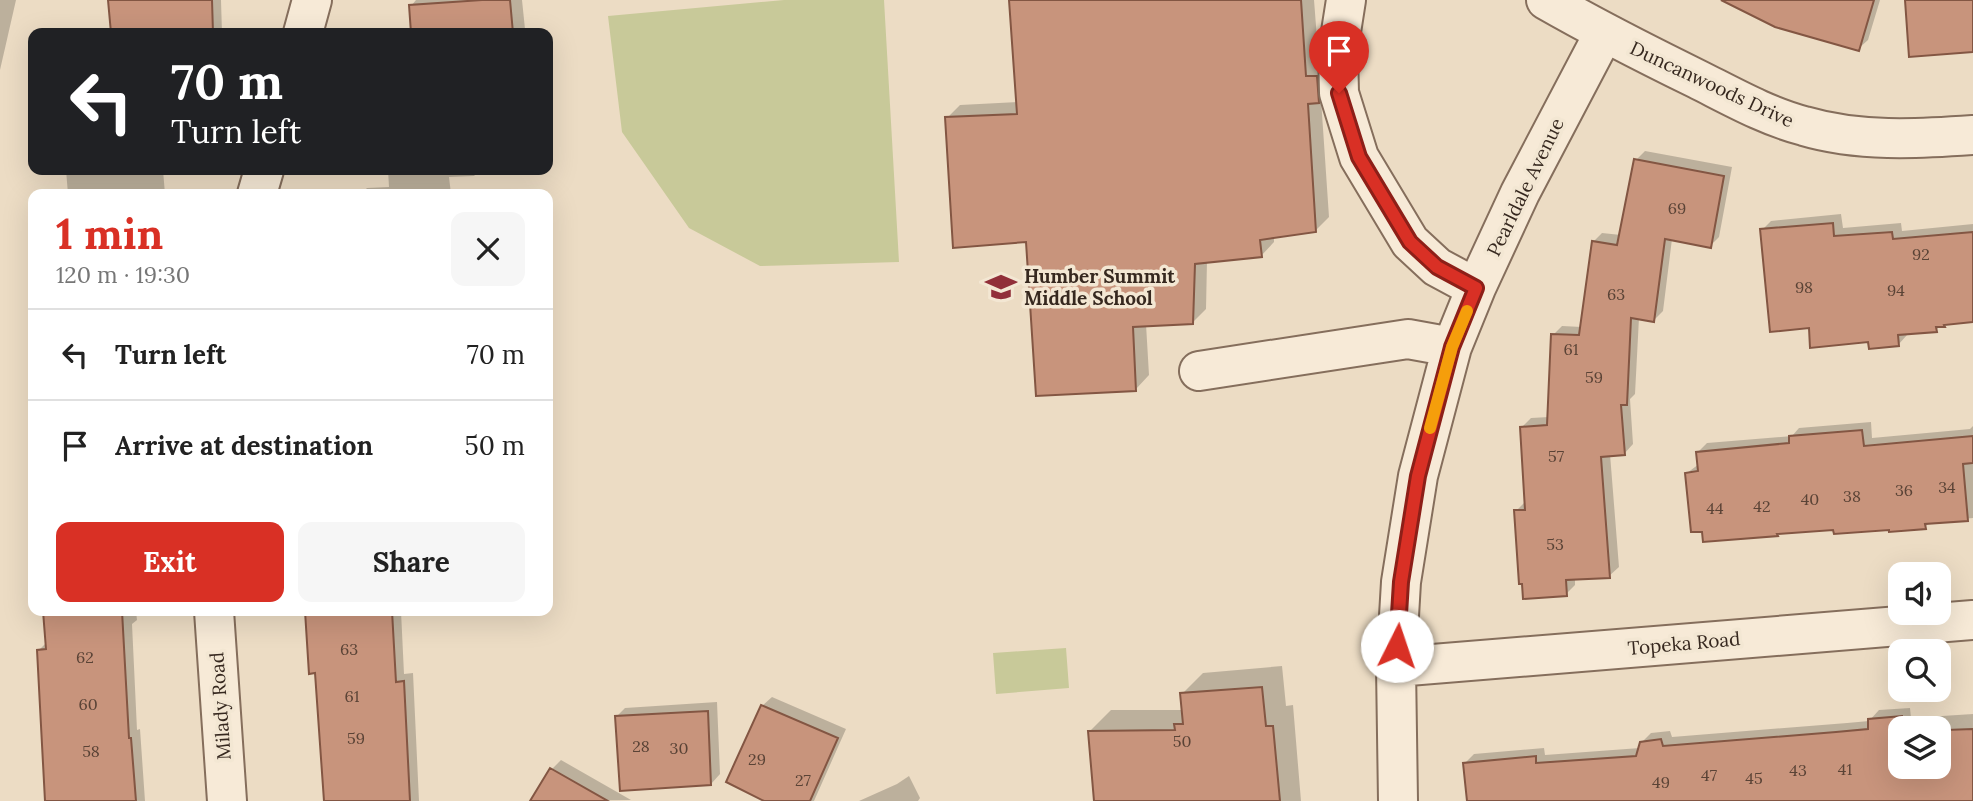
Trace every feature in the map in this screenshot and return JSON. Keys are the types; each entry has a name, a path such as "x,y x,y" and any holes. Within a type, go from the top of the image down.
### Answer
{"street":[{"path":"304,28 312,0"},
{"path":"1346,0 1338,51 1339,93 1359,157 1410,242 1437,267 1476,288"},
{"name":"Duncanwoods Drive","path":"1546,0 1604,33 1756,108 1804,127 1852,136 1906,138 1973,135"},
{"name":"Pearldale Avenue","path":"1398,801 1395,746 1396,667 1401,582 1418,476 1452,347 1520,193 1604,33"},
{"path":"1199,371 1408,339 1452,347"},
{"name":"Milady Road","path":"214,616 227,801"},
{"name":"Topeka Road","path":"1396,667 1973,620"}],"green space":[{"path":"784,0 884,0 899,262 760,266 689,228 622,132 608,16"},
{"path":"1066,648 1069,688 996,694 993,653"}],"building":[{"path":"108,0 212,0 213,28 111,28"},
{"path":"510,0 513,28 411,28 409,5"},
{"path":"1009,0 1301,0 1306,76 1317,76 1319,103 1308,104 1316,232 1260,240 1262,257 1195,264 1193,324 1133,327 1136,391 1036,396 1026,242 953,248 945,117 1017,114"},
{"path":"1721,0 1874,0 1859,51 1775,27"},
{"path":"1905,0 1973,0 1973,52 1909,57"},
{"path":"1634,159 1724,176 1711,248 1665,239 1654,322 1631,318 1627,405 1621,405 1625,455 1601,457 1610,578 1566,580 1567,596 1523,599 1522,584 1519,584 1514,510 1525,510 1520,427 1547,425 1551,334 1579,335 1592,241 1617,245"},
{"path":"1833,223 1834,236 1892,232 1893,239 1973,232 1973,322 1936,327 1937,332 1898,335 1899,346 1869,349 1868,342 1810,348 1809,328 1770,332 1760,229"},
{"path":"1862,430 1864,446 1973,436 1973,463 1963,464 1968,521 1925,524 1926,529 1889,532 1834,534 1833,530 1703,542 1702,532 1691,532 1685,473 1698,471 1696,452 1789,443 1789,436"},
{"path":"43,616 122,616 129,738 136,801 45,801 37,650 46,649"},
{"path":"305,616 392,616 396,682 404,681 410,801 324,801 315,673 309,674"},
{"path":"1262,687 1266,726 1273,726 1280,801 1094,801 1088,731 1175,730 1174,724 1183,724 1180,693"},
{"path":"761,705 838,738 810,801 764,801 726,782"},
{"path":"708,711 711,785 620,791 615,716"},
{"path":"1888,717 1888,779 1951,779 1951,730 1973,729 1973,801 1467,801 1463,763 1536,756 1536,763 1636,756 1640,742 1661,739 1663,746 1868,729 1868,719"},
{"path":"550,768 608,801 530,801"}],"slow traffic":[{"path":"1430,428 1452,347 1467,311"}],"place":[{"name":"Humber Summit Middle School","path":"1001,287"}],"route":[{"path":"1339,93 1359,157 1410,242 1437,267 1476,288 1452,347 1418,476 1401,582 1397,646"}]}
